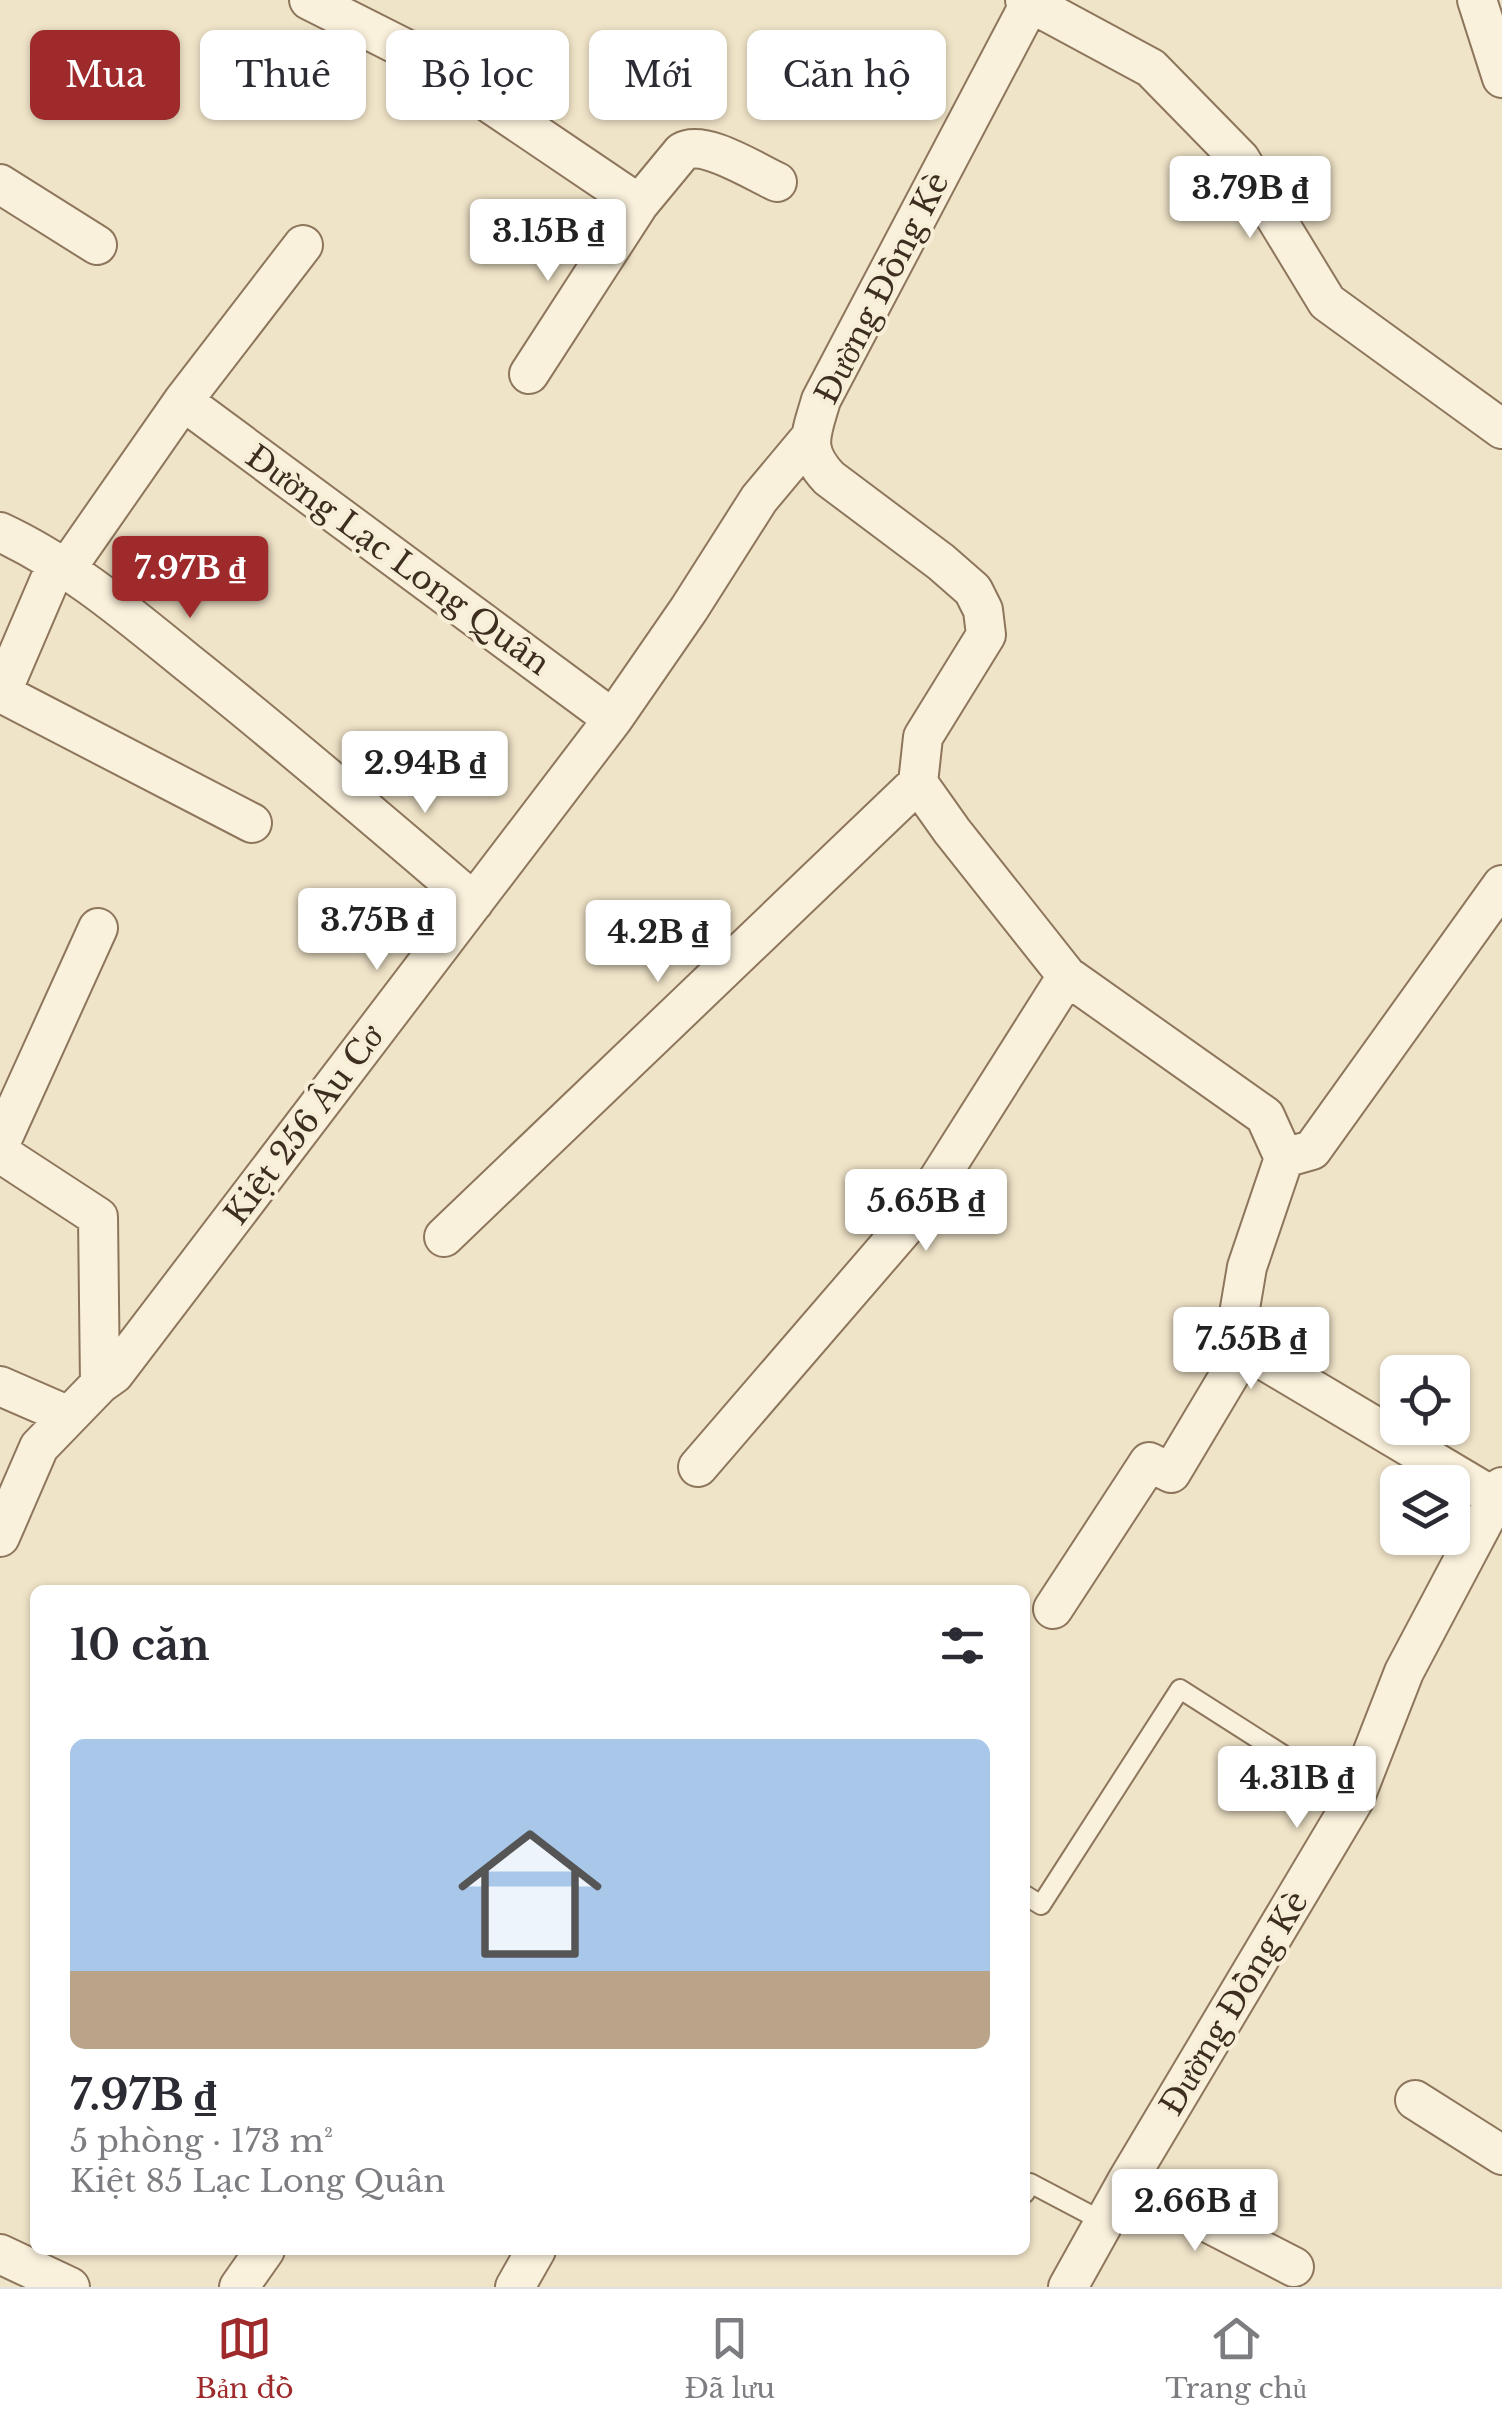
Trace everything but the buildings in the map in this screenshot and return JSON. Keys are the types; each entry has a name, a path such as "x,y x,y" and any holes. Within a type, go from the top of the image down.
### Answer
{"street":[{"path":"309,0 420,56 624,194"},
{"path":"1476,0 1502,78"},
{"name":"Đường Đồng Kè","path":"918,783 923,737 986,635 983,610 972,590 942,562 828,478 813,461 810,438 821,400 1028,1 1151,68 1240,159 1327,302 1502,429"},
{"path":"528,374 624,194 690,147 704,148 776,182"},
{"path":"0,184 97,246"},
{"path":"252,823 5,695 6,682 61,566 303,246"},
{"name":"Đường Lạc Long Quân","path":"183,401 613,720"},
{"name":"Kiệt 256 Âu Cơ","path":"0,1536 39,1447 114,1374 613,720 759,499 810,438"},
{"path":"0,532 61,566 168,646 474,902"},
{"path":"444,1236 918,783 1067,976 1265,1116 1284,1158 1247,1267 1238,1320 1245,1349 1172,1473 1149,1462 1053,1609"},
{"path":"1284,1158 1312,1150 1502,884"},
{"path":"0,1144 98,928"},
{"path":"698,1467 917,1212 1067,976"},
{"path":"0,1153 98,1218 100,1384"},
{"name":"Đường Đồng Kè","path":"1068,2287 1354,1800 1404,1672 1500,1496 1245,1349"},
{"path":"0,1386 69,1416"},
{"path":"1415,2100 1502,2156"},
{"path":"1127,2182 1294,2267"},
{"path":"0,2254 70,2287"},
{"path":"239,2287 261,2255"},
{"path":"515,2287 533,2255"}],"lane":[{"path":"1030,1898 1040,1905 1180,1689 1354,1800"},
{"path":"1030,2183 1104,2222"}]}
